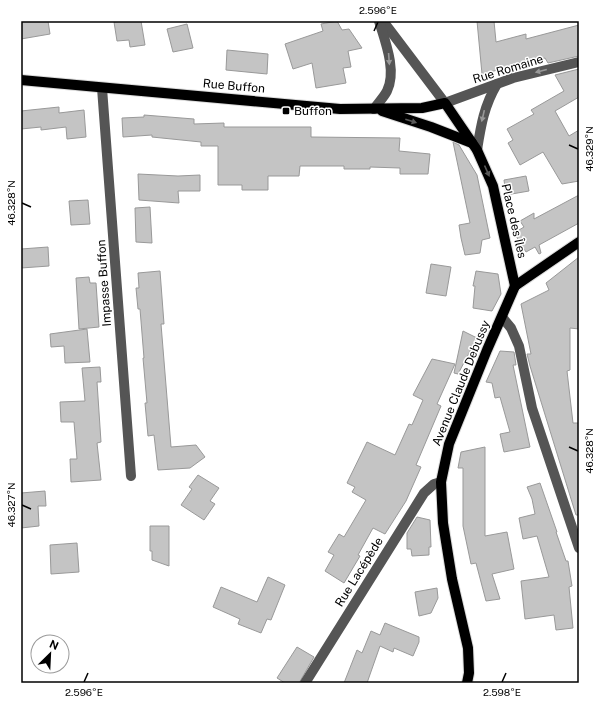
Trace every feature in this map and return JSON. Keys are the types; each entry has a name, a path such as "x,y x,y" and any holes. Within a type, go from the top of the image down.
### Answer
{"main road":[{"name":"Rue Buffon","path":"21,80 340,109 422,108 445,103"},
{"name":"Place des Îles","path":"445,103 475,146 494,186 515,286"},
{"path":"374,109 431,128 475,146"},
{"path":"515,286 579,242"},
{"name":"Avenue Claude Debussy","path":"467,683 469,673 468,648 452,579 445,537 443,523 442,482 449,444 515,286"}],"street":[{"path":"374,109 389,86 390,73 390,54 379,21"},
{"path":"382,21 445,103"},
{"name":"Rue Romaine","path":"445,103 513,78 579,62"},
{"path":"475,146 489,97 497,84"},
{"name":"Impasse Buffon","path":"102,88 131,476"},
{"path":"502,317 512,328 520,346 532,408 579,548"},
{"name":"Rue Lacépède","path":"306,683 424,493 434,484 442,482"}],"building":[{"path":"21,21 48,21 50,34 21,39"},
{"path":"141,21 145,45 130,47 129,40 117,41 114,22"},
{"path":"337,21 342,30 349,29 362,48 348,51 351,67 343,68 346,83 316,88 312,63 293,69 285,44 323,31 321,24"},
{"path":"477,21 494,21 496,42 526,34 526,39 579,25 579,56 548,63 545,58 482,74"},
{"path":"187,24 193,48 173,52 167,29"},
{"path":"227,50 268,54 267,74 226,70"},
{"path":"579,69 579,97 555,111 569,136 579,130 579,181 562,184 543,152 520,165 508,143 513,140 507,129 534,114 531,110 564,91 555,75"},
{"path":"59,107 59,113 84,110 86,137 67,139 66,127 41,130 41,127 21,129 21,111"},
{"path":"144,115 194,119 194,124 224,123 224,127 311,127 311,137 400,138 399,151 430,154 428,174 400,174 400,168 370,167 370,169 344,169 344,166 300,166 299,176 268,176 268,190 242,190 242,185 218,185 218,146 201,146 201,142 152,137 152,135 123,137 122,118 144,117"},
{"path":"453,142 459,145 477,175 490,238 482,240 480,253 465,255 459,225 470,223"},
{"path":"138,174 178,176 200,175 200,191 178,191 179,203 139,200"},
{"path":"526,176 529,191 506,195 504,180"},
{"path":"579,195 579,223 539,245 541,253 539,254 535,247 526,252 514,233 524,227 520,221 534,213 534,219"},
{"path":"88,200 90,224 71,225 69,201"},
{"path":"150,207 152,243 136,242 135,208"},
{"path":"48,247 49,266 21,268 21,249"},
{"path":"579,257 579,329 570,328 570,370 567,371 573,423 579,423 579,515 576,515 530,366 527,354 531,354 521,304 549,290 546,283"},
{"path":"431,264 451,267 446,296 426,293"},
{"path":"160,271 164,324 161,324 171,447 196,445 205,457 190,468 158,470 154,435 148,436 145,403 147,403 144,358 140,309 138,309 136,288 139,288 138,273"},
{"path":"476,271 498,274 501,294 492,311 473,308 475,286 473,286"},
{"path":"89,277 90,283 96,283 99,327 79,329 76,278"},
{"path":"87,329 90,362 65,363 64,346 51,347 50,334"},
{"path":"463,331 477,338 458,374 454,373"},
{"path":"500,351 514,352 516,365 513,365 530,447 504,452 500,434 510,432 500,397 495,398 492,383 486,382"},
{"path":"432,359 455,364 437,404 441,406 416,465 421,467 406,501 385,534 373,528 358,555 360,556 344,583 325,571 334,555 328,552 339,534 344,537 366,500 352,492 355,487 347,483 367,442 395,455 409,424 412,425 423,400 413,395"},
{"path":"100,367 101,382 97,382 101,442 97,443 101,480 71,482 70,459 77,459 74,422 61,422 60,402 85,401 82,368"},
{"path":"485,447 485,536 507,532 514,569 492,574 500,599 486,601 476,563 471,564 463,526 463,468 458,468 461,452"},
{"path":"198,475 219,488 210,501 215,504 204,520 181,505 192,489 189,487"},
{"path":"540,483 566,561 568,561 572,586 569,587 573,628 556,630 554,615 525,619 521,581 549,577 537,536 523,539 519,518 535,514 532,499 527,487"},
{"path":"45,491 46,506 38,506 39,526 21,528 21,493"},
{"path":"417,517 430,520 431,547 429,547 429,555 412,556 411,549 407,549 407,533"},
{"path":"150,526 169,526 169,566 152,560 152,551 150,551"},
{"path":"77,543 79,572 51,574 50,545"},
{"path":"268,577 285,585 271,620 267,619 261,633 238,624 240,619 213,607 221,587 257,602"},
{"path":"437,588 438,598 431,613 419,616 415,592"},
{"path":"385,623 419,637 419,642 413,656 394,648 393,652 380,646 367,683 344,683 357,650 362,653 371,631 380,635"},
{"path":"297,647 314,657 299,683 285,683 277,678"}],"place":[{"name":"Buffon","path":"286,111"}]}
